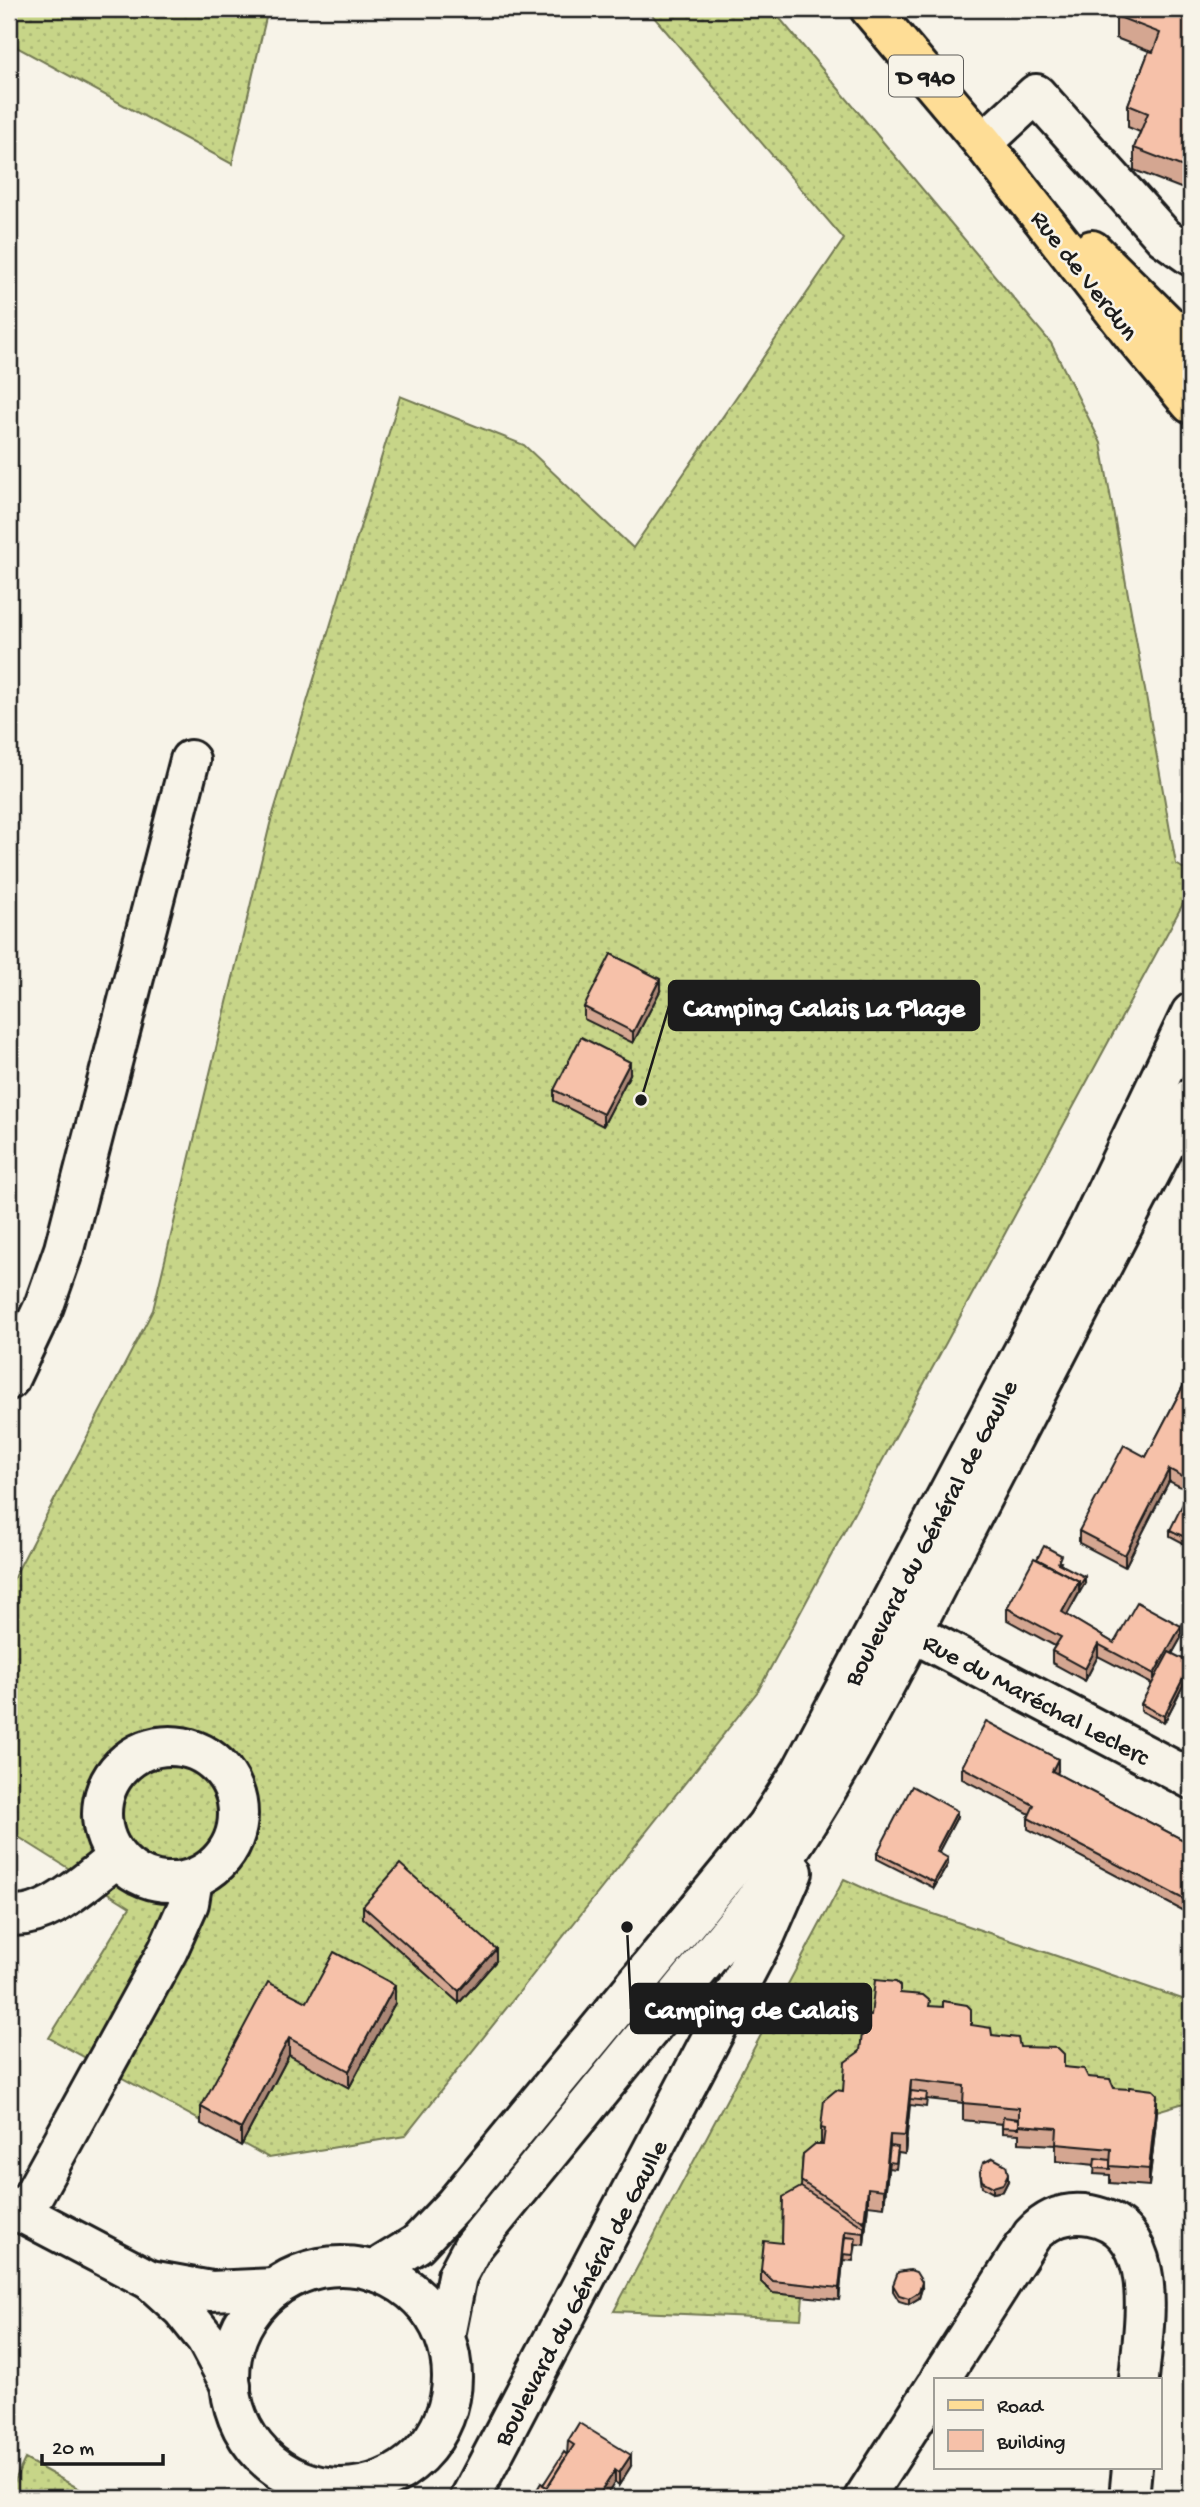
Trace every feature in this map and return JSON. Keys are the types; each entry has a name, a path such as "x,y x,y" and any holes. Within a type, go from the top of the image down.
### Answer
{"main road":[{"name":"Rue de Verdun","path":"870,9 983,143 1134,336 1191,404"},
{"name":"Rue de Verdun","path":"983,143 1191,348"}],"street":[{"path":"983,143 1036,94 1164,237 1191,256"},
{"path":"9,1380 44,1306 64,1249 190,760"},
{"name":"Boulevard du Général de Gaulle","path":"445,2336 452,2295 464,2259 772,1876 816,1808 878,1699 898,1625 1191,1013"},
{"name":"Boulevard du Général de Gaulle","path":"373,2271 417,2244 431,2231 723,1879 778,1808 819,1740 898,1625 1191,1098"},
{"name":"Rue du Maréchal Leclerc","path":"898,1625 1191,1779"},
{"path":"162,1746 184,1747 203,1754 219,1766 235,1794 238,1815 235,1835 225,1854 211,1869 192,1879 172,1882 151,1880 132,1872 117,1858 106,1840 102,1819 103,1798 111,1779 124,1763 142,1752 162,1746"},
{"name":"Boulevard du Général de Gaulle","path":"470,2498 766,1934 786,1891 816,1808"},
{"path":"14,1920 41,1911 65,1897 117,1858"},
{"path":"192,1879 189,1903 173,1941 16,2210 150,2280 182,2309 206,2339 231,2386"},
{"path":"610,2015 632,2013 654,2025 672,2040 682,2054 688,2085"},
{"path":"941,2378 1032,2235 1044,2222 1077,2213 1095,2216 1124,2234 1140,2262 1144,2277 1145,2303 1139,2378"},
{"path":"327,2267 373,2271 386,2275 411,2290 431,2311 445,2336 452,2366 446,2411 433,2439 413,2462 364,2491 309,2483 294,2477 267,2459 246,2434 236,2410 231,2386 233,2354 244,2324 263,2298 275,2288 298,2275 327,2267"},
{"path":"150,2280 211,2291 275,2288"},
{"path":"864,2498 934,2389"},
{"path":"267,2459 275,2498"},
{"path":"1129,2498 1132,2468"}],"green space":[{"path":"9,9 268,9 232,164 9,43"},
{"path":"647,9 772,9 1051,343 1101,443 1176,864 1191,873 1191,889 758,1691 405,2136 269,2158 49,2038 130,1907 9,1831 9,1587 153,1310 270,824 400,396 524,445 633,548 844,239"},
{"path":"844,1879 881,1896 1191,2002 1191,2101 1157,2111 860,2068 843,2108 821,2145 801,2199 783,2209 782,2255 761,2282 773,2293 803,2296 801,2319 614,2311"},
{"path":"25,2459 96,2498 9,2498"}],"building":[{"path":"1119,9 1191,9 1191,170 1134,148 1148,113 1128,105 1149,51 1153,52 1160,33 1116,16"},
{"path":"611,954 660,979 633,1032 584,1007"},
{"path":"581,1037 630,1062 603,1114 554,1090"},
{"path":"1191,1371 1191,1481 1169,1469 1125,1555 1079,1531 1124,1445 1146,1457"},
{"path":"1187,1495 1191,1497 1191,1540 1170,1530"},
{"path":"1044,1546 1061,1555 1058,1563 1085,1577 1079,1587 1079,1581 1037,1559"},
{"path":"1034,1558 1079,1581 1062,1612 1114,1643 1137,1602 1181,1626 1154,1674 1098,1644 1085,1669 1052,1651 1061,1637 1007,1608"},
{"path":"1169,1652 1191,1663 1164,1716 1141,1704"},
{"path":"986,1721 1058,1759 1052,1771 1191,1844 1191,1903 1028,1818 1034,1805 962,1767"},
{"path":"912,1786 957,1811 936,1851 948,1858 934,1882 877,1853"},
{"path":"400,1864 496,1949 459,1991 363,1906"},
{"path":"334,1952 395,1985 349,2071 289,2038 241,2129 201,2107 268,1982 307,2002"},
{"path":"875,1980 896,1982 900,1986 900,1993 923,1995 930,2001 929,2006 943,2007 943,2001 967,2005 971,2009 971,2025 991,2028 992,2035 1018,2038 1020,2047 1058,2048 1064,2054 1064,2067 1084,2069 1088,2077 1110,2079 1114,2088 1153,2090 1157,2094 1149,2169 1110,2166 1111,2149 1056,2144 1057,2128 1019,2125 1019,2108 963,2103 964,2086 911,2080 905,2136 890,2135 884,2190 868,2188 864,2222 801,2181 803,2154 815,2144 823,2144 825,2129 821,2128 824,2100 836,2090 843,2091 845,2062 860,2051 864,2016 871,2016"},
{"path":"911,2091 927,2093 926,2101 910,2099"},
{"path":"1003,2117 1019,2119 1019,2128 1002,2127"},
{"path":"890,2146 898,2147 896,2163 888,2162"},
{"path":"993,2158 1006,2165 1008,2174 1003,2184 993,2187 982,2181 980,2172 983,2163"},
{"path":"1095,2158 1110,2160 1110,2169 1094,2168"},
{"path":"801,2187 864,2227 864,2233 845,2231 839,2288 773,2281 761,2270 764,2241 782,2243 783,2197"},
{"path":"845,2237 856,2238 853,2255 843,2254"},
{"path":"898,2272 916,2272 922,2282 919,2292 909,2298 899,2295 893,2285"},
{"path":"579,2423 631,2455 619,2473 615,2470 597,2498 532,2498 541,2483 547,2487 574,2445 568,2441"},
{"path":"564,2452 567,2455 547,2487 543,2485"}],"place":[{"name":"Camping Calais La Plage","path":"641,1100"},
{"name":"Camping de Calais","path":"627,1927"}]}
